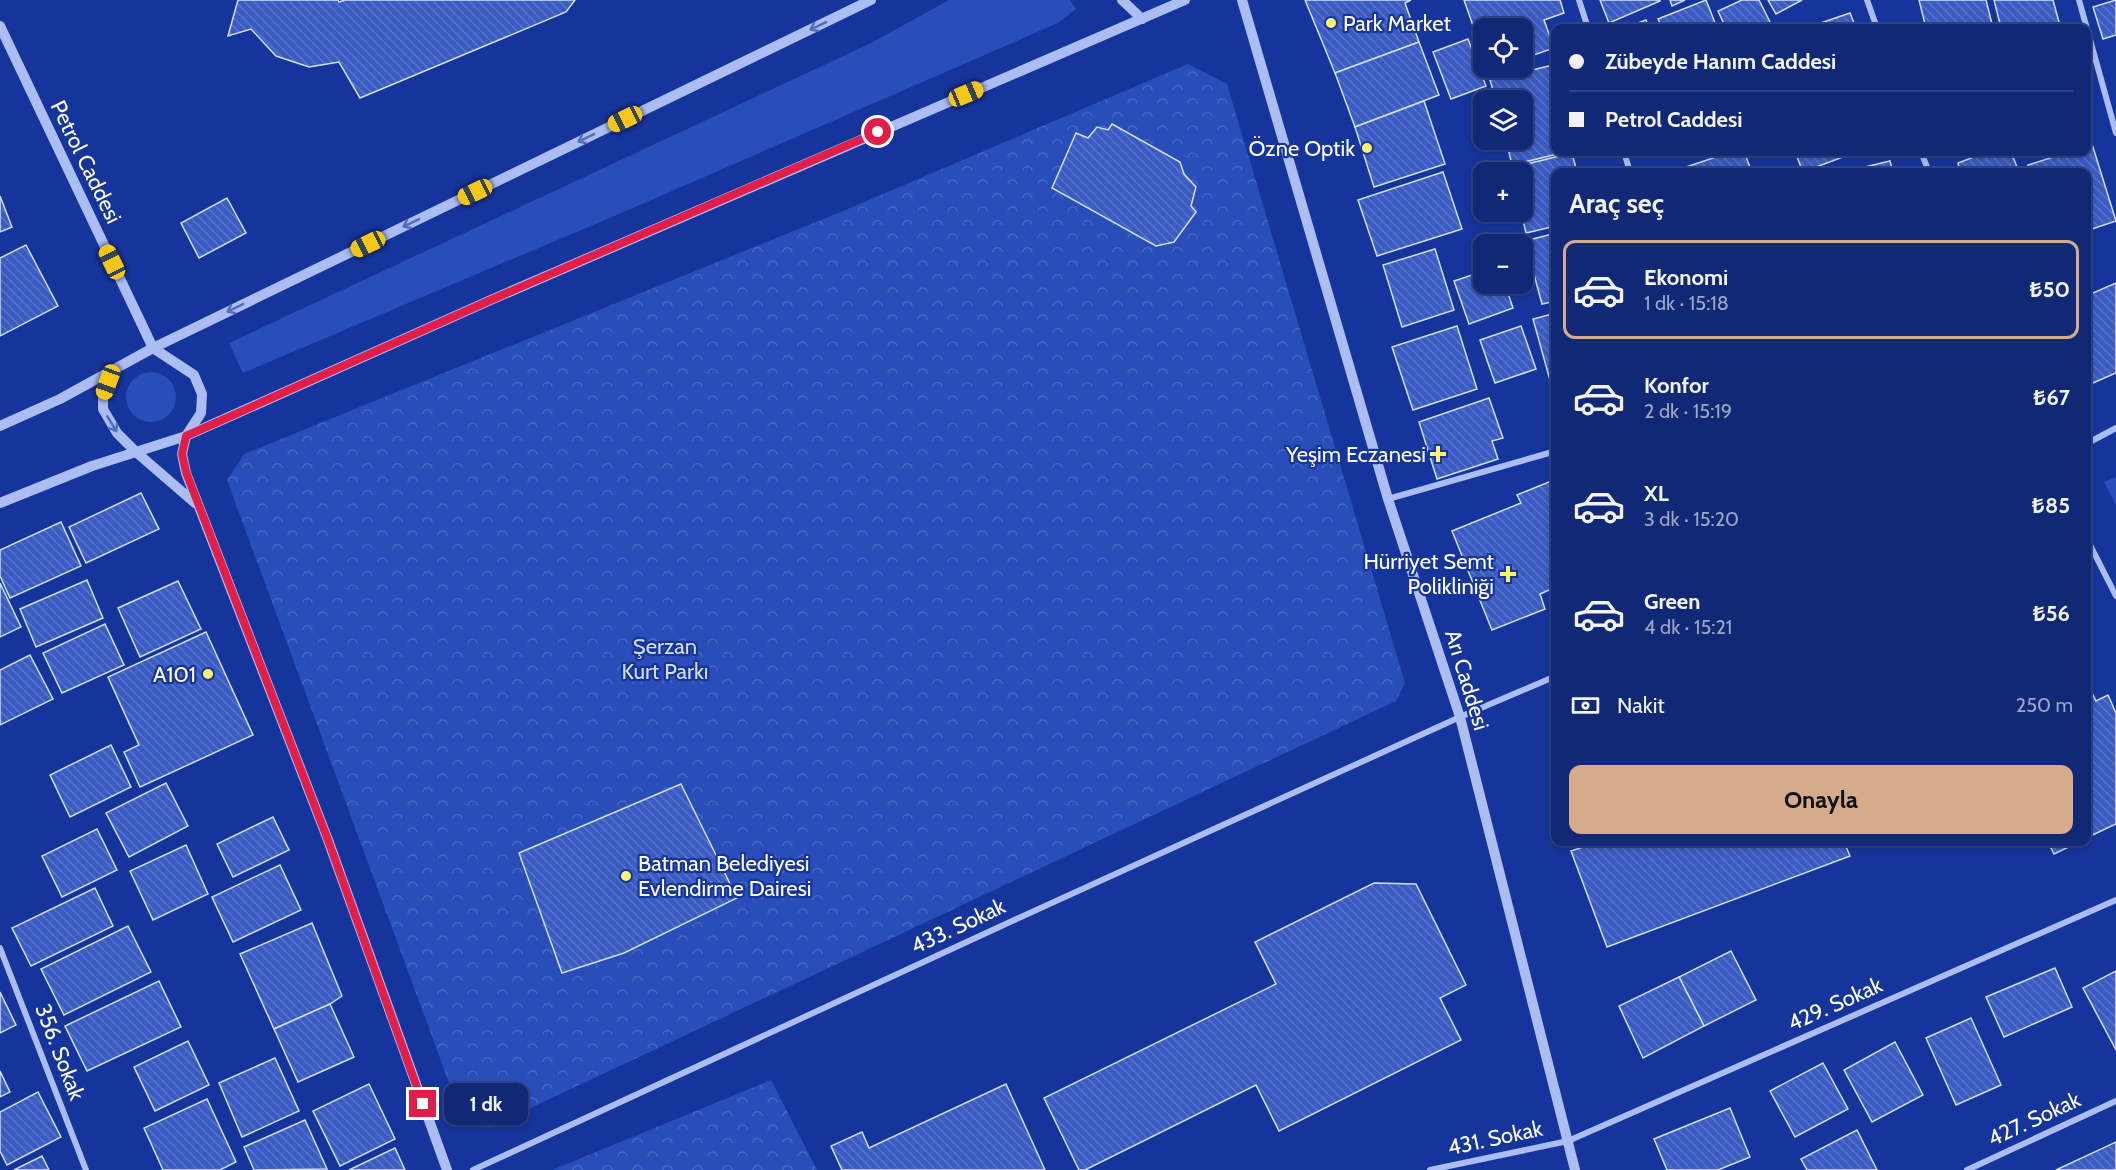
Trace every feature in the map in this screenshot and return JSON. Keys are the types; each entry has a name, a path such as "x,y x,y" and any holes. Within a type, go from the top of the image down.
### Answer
{"street":[{"path":"0,426 60,399 153,348 871,0"},
{"path":"1122,0 1142,18"},
{"path":"0,503 92,466 186,436 493,299 1185,0"},
{"name":"Arı Caddesi","path":"1242,0 1388,499 1460,717 1575,1170"},
{"path":"1579,0 1587,24"},
{"path":"1867,0 1876,24"},
{"path":"2079,0 2086,24"},
{"name":"Petrol Caddesi","path":"0,26 153,348"},
{"path":"2091,43 2116,133"},
{"path":"153,348 194,375 202,393 201,413 186,436 182,454 186,472 328,840 447,1170"},
{"path":"112,370 103,394 103,409 117,433 198,505"},
{"path":"2091,441 2116,428"},
{"path":"1388,499 1551,452"},
{"path":"2091,547 2116,596"},
{"name":"433. Sokak","path":"473,1170 1460,717 1551,678"},
{"name":"429. Sokak","path":"1568,1142 2116,900"},
{"name":"356. Sokak","path":"0,948 86,1170"},
{"name":"427. Sokak","path":"1967,1170 2116,1101"},
{"name":"431. Sokak","path":"1430,1170 1568,1142"}],"green space":[{"path":"949,0 1070,0 1076,9 1058,23 619,214 243,373 229,343 871,43"},
{"name":"Şerzan Kurt Parkı","path":"1188,64 1227,84 1405,683 1396,701 488,1128 458,1107 227,480 244,454 843,211"},
{"path":"146,372 156,372 169,379 176,392 176,402 169,415 156,422 146,422 137,418 130,411 126,402 126,392 130,383 137,376"},
{"path":"2116,477 2116,505 2104,482"},
{"path":"771,1080 817,1170 552,1170"}],"building":[{"path":"238,0 338,0 339,2 345,0 575,0 566,12 360,98 339,62 309,67 276,56 251,29 228,36"},
{"path":"1305,0 1411,0 1405,3 1419,42 1335,73"},
{"path":"1464,0 1560,0 1564,13 1544,20 1551,40 1551,49 1533,55 1533,18 1473,18 1473,26"},
{"path":"1600,0 1660,0 1660,1 1609,23"},
{"path":"1670,0 1685,0 1672,6"},
{"path":"1706,0 1715,24 1660,24 1658,19"},
{"path":"1742,0 1759,0 1771,24 1724,24 1718,11"},
{"path":"1768,0 1802,0 1776,14"},
{"path":"1919,0 1986,0 1992,24 1925,24"},
{"path":"1994,0 2053,0 2059,24 2000,24"},
{"path":"2116,0 2116,35 2103,39 2093,7"},
{"path":"1850,13 1854,24 1818,24"},
{"path":"1646,20 1648,24 1635,24"},
{"path":"1468,39 1473,52 1473,78 1483,78 1486,86 1451,99 1433,52"},
{"path":"1419,42 1439,95 1355,127 1335,73"},
{"path":"1551,65 1551,156 1524,162 1511,162 1508,150 1533,150 1533,90 1493,90 1490,80 1533,78 1533,70"},
{"path":"1424,101 1445,164 1374,187 1355,127"},
{"path":"1112,124 1180,162 1184,174 1196,187 1191,206 1196,212 1174,242 1156,246 1052,188 1076,133 1088,138 1097,127 1108,130"},
{"path":"2091,144 2116,221 2091,229 2091,168 2029,168 2028,165 2056,156 2091,156"},
{"path":"1560,156 1573,156 1576,168 1551,168 1551,227 1526,233 1523,222 1533,222 1533,162"},
{"path":"1719,156 1746,156 1750,168 1683,168"},
{"path":"1797,156 1845,156 1814,168 1801,168"},
{"path":"1976,156 2013,156 2017,168 1959,168 1958,163"},
{"path":"1890,161 1892,168 1861,168"},
{"path":"1443,172 1462,229 1377,256 1358,200"},
{"path":"0,196 12,227 0,232"},
{"path":"227,198 246,233 199,258 181,223"},
{"path":"1551,234 1551,302 1542,304 1533,271 1533,239"},
{"path":"26,245 58,306 0,336 0,258"},
{"path":"1435,249 1454,310 1402,327 1383,265"},
{"path":"1473,275 1473,294 1508,294 1513,308 1469,324 1454,281"},
{"path":"2116,283 2116,373 2091,384 2091,294"},
{"path":"1551,314 1551,384 1533,319"},
{"path":"1457,326 1477,389 1413,410 1392,347"},
{"path":"1521,326 1536,369 1495,383 1480,340"},
{"path":"1489,398 1503,438 1492,441 1498,459 1437,479 1419,422"},
{"path":"1551,481 1551,589 1540,594 1545,609 1492,630 1452,531 1521,503 1517,495"},
{"path":"141,493 159,529 86,563 69,527"},
{"path":"61,522 81,566 10,598 0,576 0,550"},
{"path":"87,580 103,618 36,647 20,609"},
{"path":"178,581 201,629 140,657 118,608"},
{"path":"0,583 21,627 0,637"},
{"path":"105,624 124,665 62,693 43,653"},
{"path":"206,632 253,735 140,787 124,752 139,745 108,677"},
{"path":"30,655 53,699 0,725 0,670"},
{"path":"2091,691 2096,701 2108,695 2116,713 2116,824 2091,836"},
{"path":"111,745 131,787 70,817 50,775"},
{"path":"166,783 188,826 129,857 106,813"},
{"name":"Batman Belediyesi Evlendirme Dairesi","path":"681,784 737,898 624,953 562,973 519,853"},
{"path":"273,817 289,850 233,877 217,844"},
{"path":"97,829 117,870 62,897 42,856"},
{"path":"186,845 208,894 153,920 130,871"},
{"path":"1586,846 1846,846 1850,856 1607,947 1571,851"},
{"path":"2050,846 2071,846 2054,854"},
{"path":"280,865 301,910 233,942 212,897"},
{"path":"1374,883 1416,884 1466,985 1440,998 1461,1040 1279,1131 1256,1085 1085,1170 1079,1170 1044,1098 1276,984 1255,942"},
{"path":"95,888 113,926 31,966 12,928"},
{"path":"312,923 342,996 330,1004 274,1029 240,954"},
{"path":"128,926 151,972 64,1015 41,969"},
{"path":"1731,951 1756,1000 1704,1026 1679,977"},
{"path":"2055,968 2072,1007 2004,1037 1986,997"},
{"path":"2116,971 2116,1050 2083,988"},
{"path":"1679,977 1704,1026 1643,1058 1619,1006"},
{"path":"159,981 181,1027 87,1071 65,1026"},
{"path":"0,992 16,1025 0,1033"},
{"path":"330,1004 354,1057 298,1082 274,1029"},
{"path":"1971,1018 2001,1085 1956,1105 1926,1038"},
{"path":"188,1041 209,1085 155,1111 134,1067"},
{"path":"1895,1042 1923,1095 1872,1122 1844,1070"},
{"path":"275,1058 299,1111 242,1137 219,1083"},
{"path":"1823,1063 1848,1109 1795,1137 1770,1091"},
{"path":"0,1071 10,1092 0,1097"},
{"path":"369,1084 395,1139 340,1166 313,1111"},
{"path":"1006,1084 1045,1170 842,1170 831,1146 862,1132 869,1148"},
{"path":"38,1092 61,1137 7,1165 0,1151 0,1112"},
{"path":"207,1099 236,1162 220,1170 163,1170 144,1128"},
{"path":"1730,1108 1750,1157 1718,1170 1667,1170 1654,1139"},
{"path":"305,1120 327,1169 254,1170 244,1147"},
{"path":"1857,1130 1877,1170 1807,1170 1801,1159"},
{"path":"2116,1142 2116,1170 2056,1170"},
{"path":"395,1148 405,1170 349,1170"},
{"path":"42,1156 49,1170 14,1170"}],"place":[{"name":"Park Market","path":"1331,23"},
{"name":"Özne Optik","path":"1367,148"},
{"name":"Yeşim Eczanesi","path":"1438,454"},
{"name":"Hürriyet Semt Polikliniği","path":"1508,574"},
{"name":"A101","path":"208,674"},
{"name":"Batman Belediyesi Evlendirme Dairesi","path":"626,876"}],"route":[{"path":"423,1104 328,840 186,472 182,454 186,436 493,299 878,132"}]}
